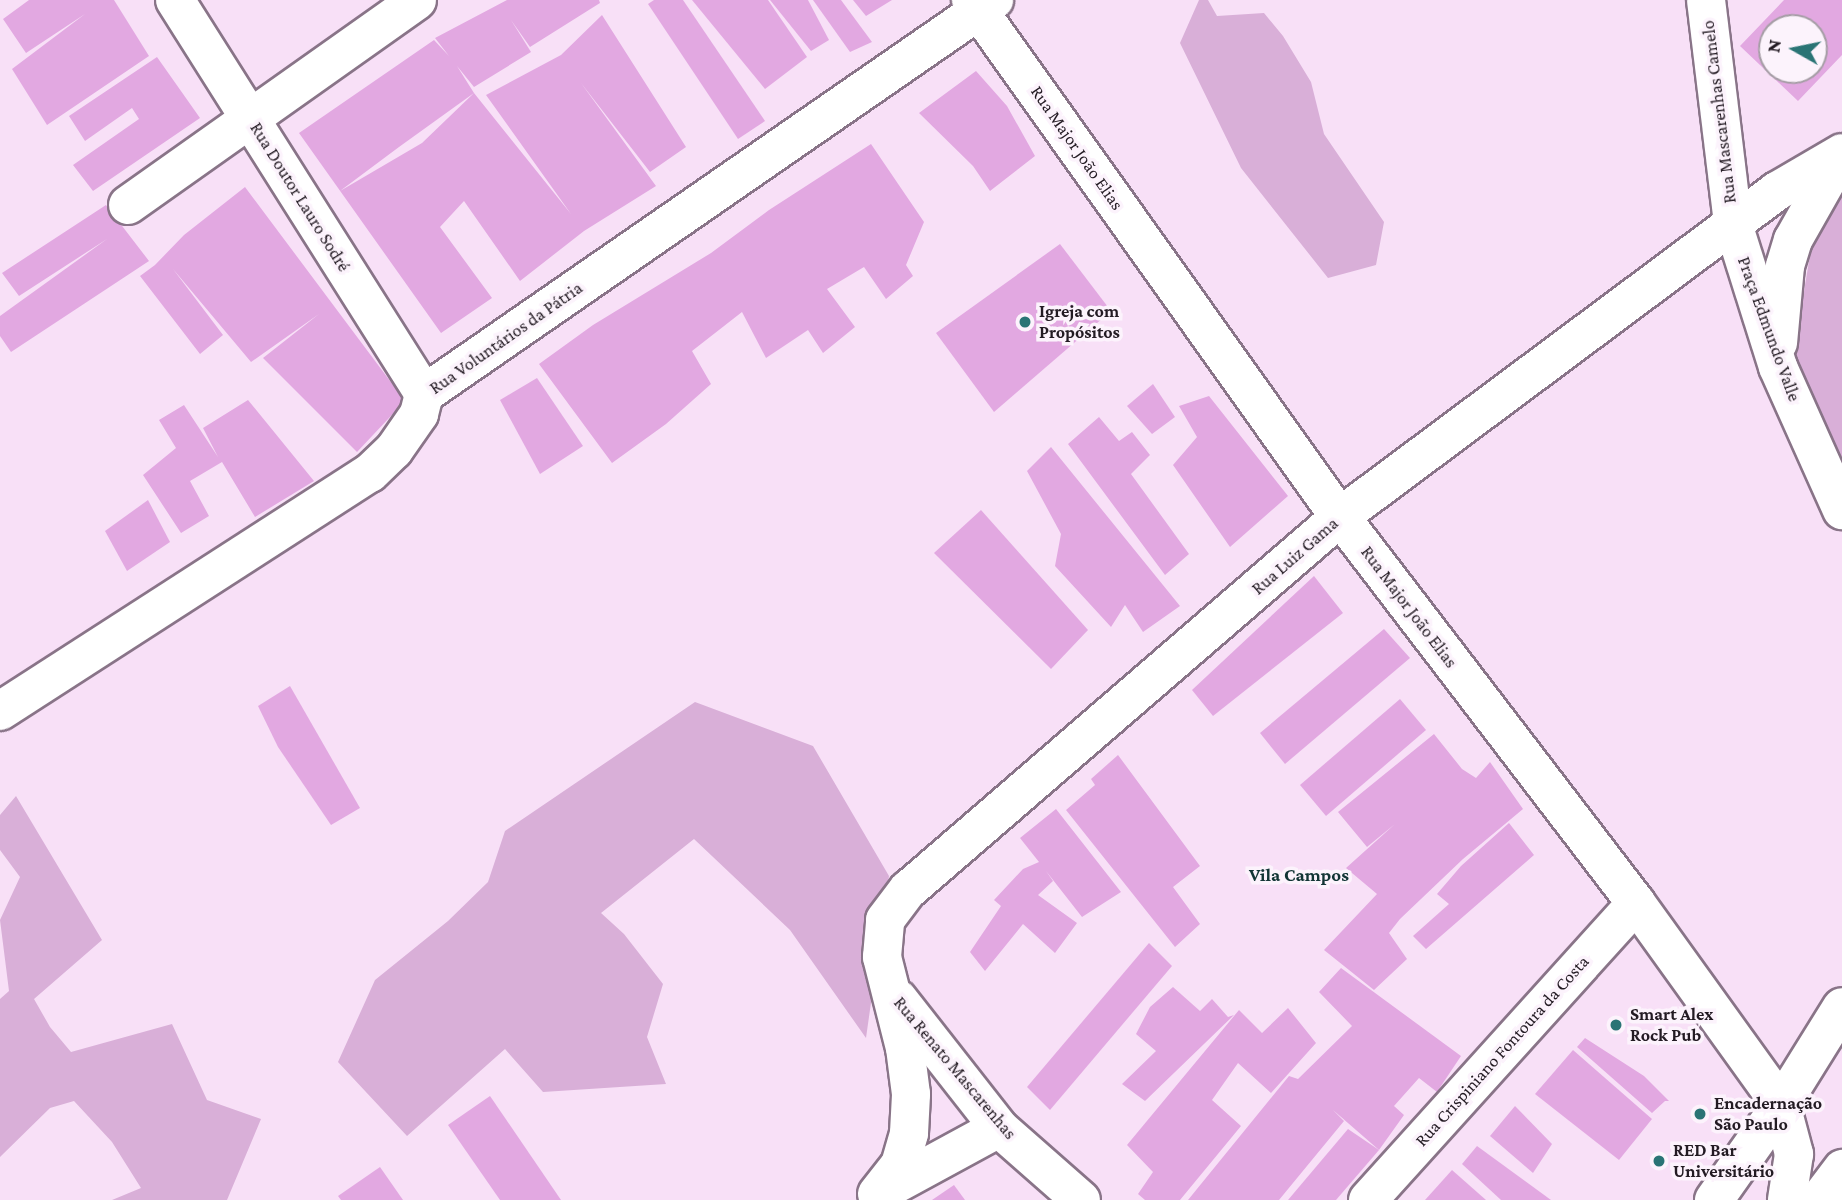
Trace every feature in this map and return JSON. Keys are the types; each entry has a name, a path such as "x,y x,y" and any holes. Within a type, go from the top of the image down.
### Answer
{"street":[{"name":"Rua Doutor Lauro Sodré","path":"176,0 424,394"},
{"path":"128,205 417,0"},
{"name":"Rua Mascarenhas Camelo","path":"1706,0 1732,224"},
{"name":"Rua Voluntários da Pátria","path":"0,711 370,473 394,450 419,414 424,394 982,4"},
{"name":"Rua Major João Elias","path":"982,4 1341,516 1636,903 1781,1105"},
{"path":"1778,367 1779,313 1785,266 1793,240 1842,153"},
{"name":"Rua Luiz Gama","path":"893,992 882,957 885,920 908,890 1341,516 1777,191 1842,153"},
{"name":"Praça Edmundo Valle","path":"1732,224 1778,367 1842,510"},
{"name":"Rua Crispiniano Fontoura da Costa","path":"1368,1200 1636,903"},
{"name":"Rua Renato Mascarenhas","path":"893,992 999,1128 1082,1200"},
{"name":"Rua Renato Mascarenhas","path":"873,1197 900,1164 909,1133 911,1094 893,992"},
{"path":"1714,1200 1781,1105 1842,1007"},
{"path":"1781,1105 1794,1154 1787,1200"},
{"path":"873,1197 999,1128"},
{"path":"1819,1200 1842,1169"}],"shaded area":[{"path":"1199,0 1208,0 1217,16 1264,13 1283,36 1311,82 1324,134 1384,222 1376,265 1328,278 1241,168 1180,43"},
{"path":"1842,196 1842,468 1793,357 1813,237"},
{"path":"695,702 813,746 889,876 866,1038 790,930 694,839 601,913 624,934 663,984 647,1037 666,1084 543,1092 505,1049 407,1136 338,1062 375,980 448,921 488,882 505,831"},
{"path":"16,796 102,940 34,999 50,1027 71,1052 172,1024 207,1100 261,1119 227,1200 112,1200 141,1188 112,1142 74,1101 50,1108 0,1157 0,999 9,991 0,920 20,877 0,850 0,815"}],"building":[{"path":"29,0 114,0 149,56 47,125 12,69 85,14 26,53 3,19"},
{"path":"507,0 599,0 600,3 530,47 511,20 531,52 474,87 457,66 474,93 340,191 299,133 434,40 449,56 435,38"},
{"path":"654,0 683,0 765,121 738,139 648,4"},
{"path":"692,0 768,0 807,57 765,89"},
{"path":"770,0 808,0 829,40 811,51"},
{"path":"813,0 841,0 872,42 850,52"},
{"path":"853,0 892,0 866,16"},
{"path":"1784,0 1842,0 1842,55 1828,70 1828,14 1771,14"},
{"path":"602,15 686,147 650,172 581,83 656,186 584,231 520,281 464,201 440,227 492,298 441,333 340,191 422,143 474,93 571,214 486,95 561,55"},
{"path":"1758,27 1758,63 1740,46"},
{"path":"157,57 200,118 93,191 73,165 139,119 132,108 85,141 69,116"},
{"path":"976,71 1007,106 1035,156 990,191 973,166 919,113"},
{"path":"1780,84 1814,84 1798,101"},
{"path":"871,144 924,222 906,265 913,276 886,299 864,267 827,289 855,327 823,353 808,330 766,358 742,312 692,351 711,384 666,424 612,463 539,364 593,325 711,253 769,210"},
{"path":"245,187 405,401 357,452 263,358 319,314 251,362 173,269 223,335 200,354 140,276 155,265 184,235"},
{"path":"106,205 149,261 11,352 0,336 0,316 107,239 19,296 2,273"},
{"name":"Igreja com Propósitos","path":"1060,244 1111,311 994,412 936,333"},
{"path":"537,378 583,446 540,474 500,400"},
{"path":"1153,384 1175,417 1152,434 1127,406"},
{"path":"1209,396 1288,496 1230,547 1173,465 1197,437 1179,406"},
{"path":"248,400 314,481 255,517 222,462 190,481 209,516 181,533 143,475 176,448 159,420 184,405 218,457 203,428"},
{"path":"1099,417 1119,441 1132,432 1150,455 1131,474 1189,554 1165,575 1068,444"},
{"path":"1051,447 1180,606 1143,632 1125,605 1111,627 1055,566 1061,534 1027,471"},
{"path":"148,500 170,542 127,571 105,531"},
{"path":"981,510 1088,630 1051,669 934,553"},
{"path":"1314,576 1343,613 1213,716 1192,690"},
{"path":"1384,629 1410,658 1285,764 1260,733"},
{"path":"290,686 360,808 331,825 278,747 258,706"},
{"path":"1400,699 1426,730 1326,816 1300,785"},
{"path":"1434,734 1462,769 1476,778 1490,762 1523,809 1463,859 1400,919 1389,933 1407,959 1374,990 1324,950 1377,894 1346,868 1395,824 1367,847 1338,812"},
{"path":"1118,755 1200,866 1173,887 1200,924 1175,947 1066,810 1095,785 1091,779"},
{"path":"1056,809 1121,892 1082,917 1046,871 1053,881 1038,895 1077,923 1055,953 1023,924 985,971 970,952 1001,906 994,900 1023,869 1039,862 1020,838"},
{"path":"1509,823 1534,855 1426,949 1413,936 1449,904 1437,894 1461,866"},
{"path":"1149,943 1172,966 1050,1110 1027,1087"},
{"path":"1341,968 1461,1056 1437,1092 1419,1078 1394,1106 1404,1115 1379,1150 1333,1110 1344,1121 1279,1200 1188,1200 1289,1076 1298,1079 1352,1026 1319,992"},
{"path":"1173,987 1200,1011 1212,999 1228,1017 1234,1015 1145,1101 1122,1084 1156,1051 1136,1034 1150,1007"},
{"path":"1288,1008 1316,1043 1271,1093 1238,1063 1212,1100 1241,1126 1180,1200 1145,1200 1138,1194 1153,1172 1127,1145 1239,1010 1262,1033"},
{"path":"1585,1038 1644,1076 1669,1101 1665,1101 1652,1113 1577,1047"},
{"path":"1573,1050 1652,1119 1619,1160 1535,1094"},
{"path":"490,1096 561,1200 500,1200 448,1125"},
{"path":"1515,1106 1552,1144 1533,1173 1490,1136"},
{"path":"1348,1129 1379,1150 1336,1200 1288,1200"},
{"path":"1477,1146 1551,1200 1501,1200 1462,1164"},
{"path":"380,1167 403,1200 341,1200 338,1196"},
{"path":"1452,1170 1486,1200 1425,1200"},
{"path":"954,1185 965,1200 932,1200"}],"place":[{"name":"Igreja com Propósitos","path":"1025,322"},
{"name":"Smart Alex Rock Pub","path":"1616,1025"},
{"name":"Encadernação São Paulo","path":"1700,1114"},
{"name":"RED Bar Universitário","path":"1659,1161"}],"district":[{"name":"Vila Campos","path":"1299,875"}]}
